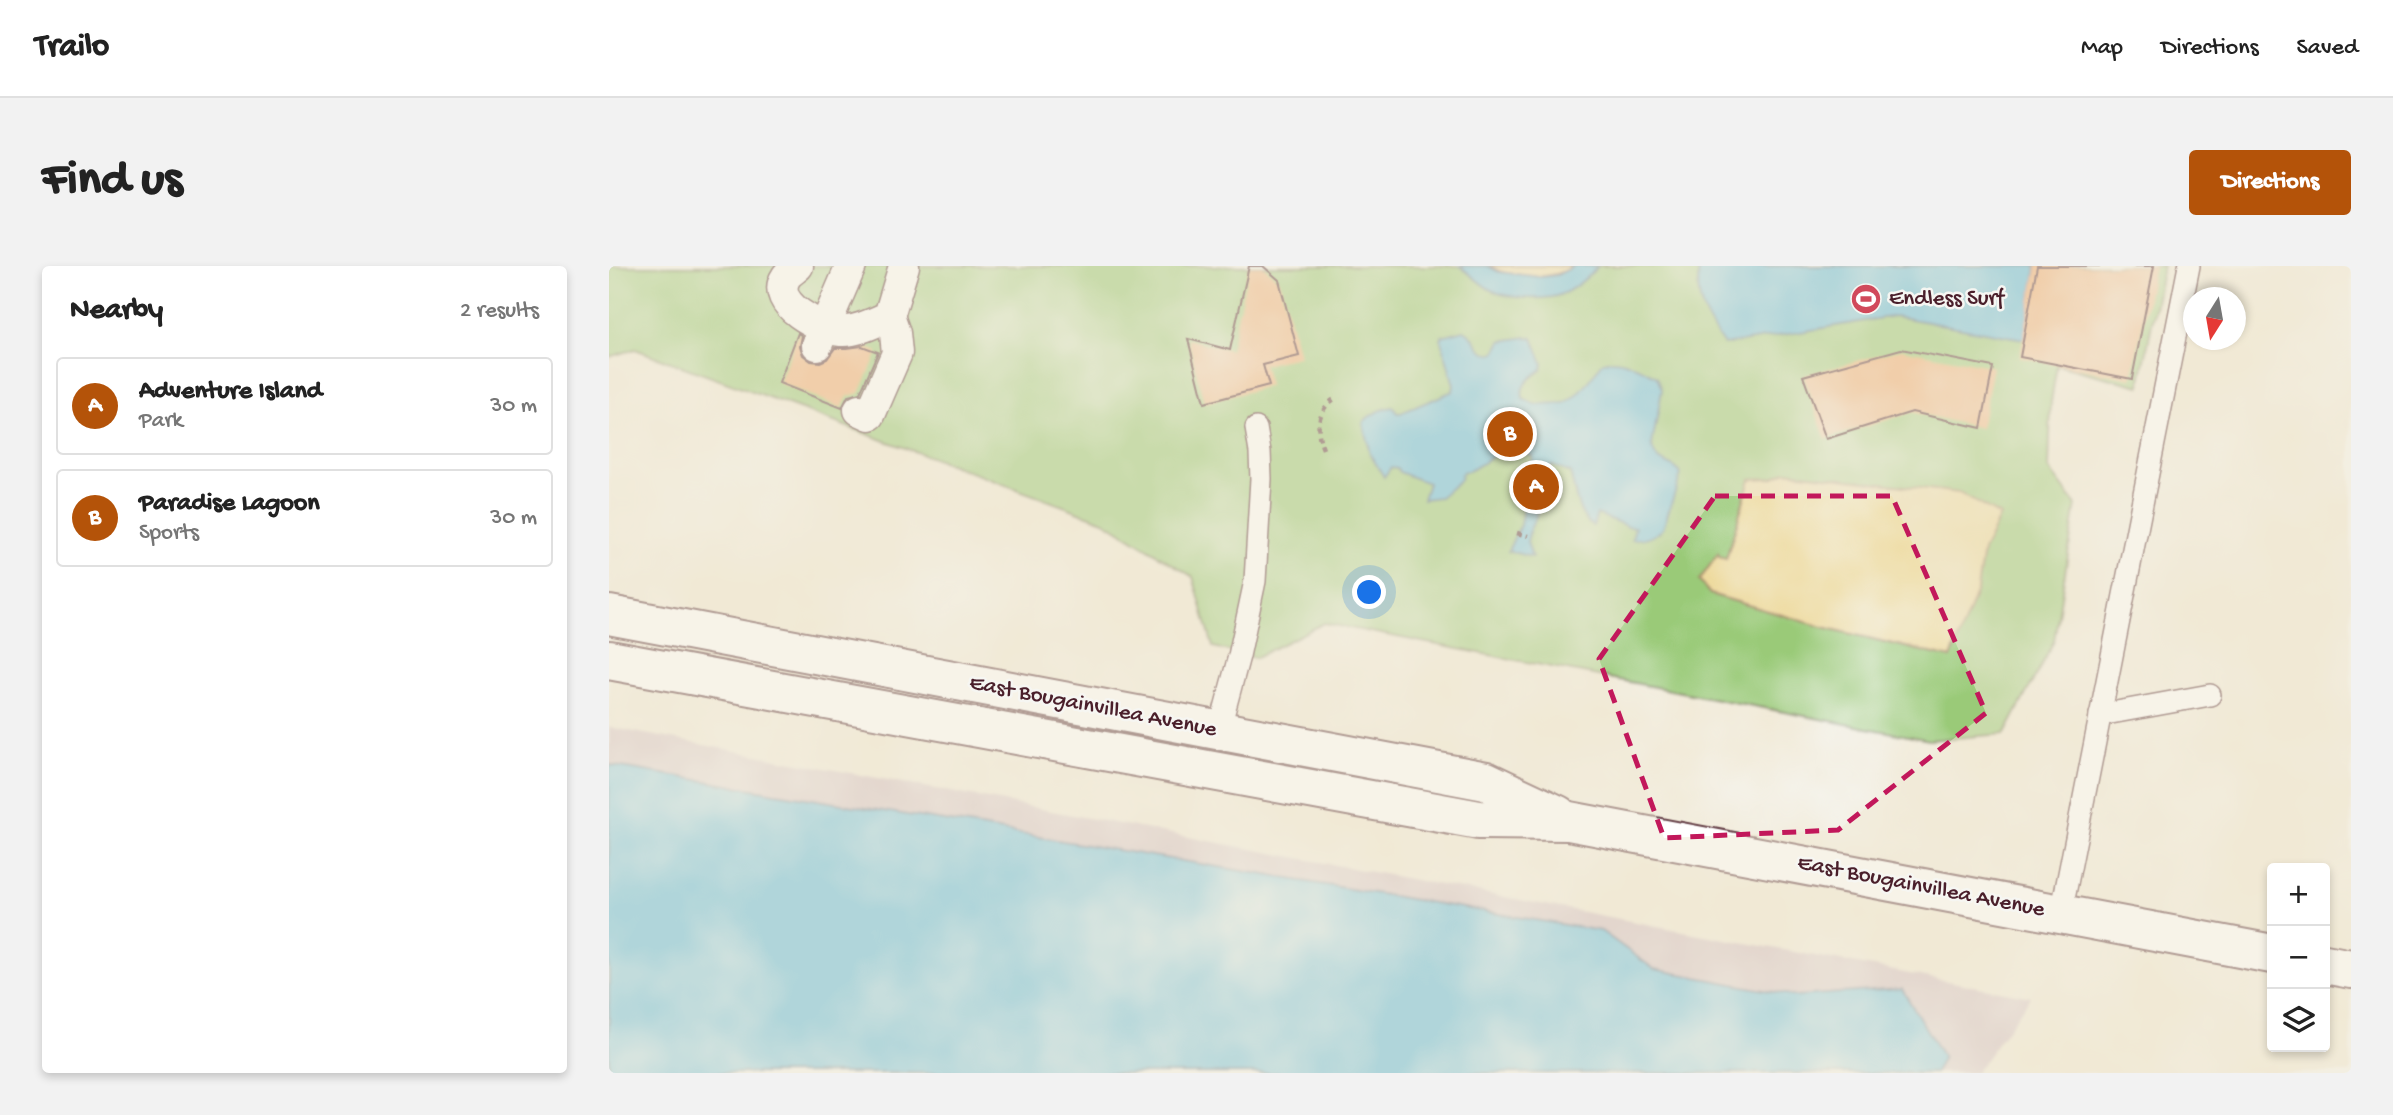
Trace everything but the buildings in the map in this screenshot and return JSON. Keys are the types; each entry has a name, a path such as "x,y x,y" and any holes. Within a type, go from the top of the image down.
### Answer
{"street":[{"path":"799,266 785,278 783,290 789,305 822,336"},
{"path":"822,336 851,266"},
{"path":"859,410 870,415 897,353 895,333 889,316 904,266"},
{"path":"822,336 874,323 889,316"},
{"name":"East Bougainvillea Avenue","path":"609,615 1486,781 1569,821"},
{"name":"East Bougainvillea Avenue","path":"609,660 1479,820 1569,821 2267,953"},
{"path":"2330,965 2351,969"}],"lane":[{"path":"2061,914 2189,266"},
{"path":"1219,731 1255,581 1261,479 1261,452 1256,428"},
{"path":"2100,715 2210,695"}],"path":[{"path":"1323,449 1318,437 1318,426 1325,408 1336,398"},
{"path":"1531,464 1548,471"},
{"path":"1524,502 1537,506"},
{"path":"1517,533 1528,536"}],"highlighted area":[{"path":"1715,496 1892,496 1986,713 1838,830 1664,838 1599,659"}],"shaded area":[{"path":"609,727 2031,997 1975,1073 609,1073"}],"green space":[{"path":"609,266 2163,266 2140,386 2057,365 2051,402 2049,469 2076,505 2054,641 2005,734 1929,740 1324,623 1255,658 1213,647 1193,577 1104,521 635,349 609,357"}],"sand":[{"path":"1488,266 1574,266 1553,274 1531,277 1509,274"},
{"path":"1786,471 1959,493 2000,516 1983,551 1977,590 1951,658 1823,627 1710,594 1699,581 1718,554 1726,559 1750,479 1772,478"}],"water":[{"path":"1460,266 1488,266 1499,272 1541,277 1557,275 1574,266 1598,266 1565,293 1537,298 1497,293"},
{"name":"Endless Surf","path":"1699,266 2037,266 2024,339 1894,316 1724,345 1703,309 1698,290"},
{"path":"1464,330 1490,354 1496,352 1502,341 1533,338 1543,363 1542,369 1527,381 1522,393 1523,399 1535,405 1565,404 1581,391 1602,363 1608,360 1622,361 1657,377 1662,390 1653,452 1681,474 1663,528 1657,534 1632,539 1635,527 1597,514 1593,526 1583,516 1570,473 1551,465 1540,490 1536,517 1527,542 1532,557 1508,551 1520,525 1533,456 1509,446 1473,469 1461,473 1460,480 1440,497 1423,499 1428,483 1399,472 1397,468 1391,467 1384,477 1370,454 1363,423 1385,409 1393,407 1397,413 1401,413 1453,391 1454,385 1441,340 1442,336"},
{"path":"609,765 1601,931 1654,969 1796,996 1902,989 1943,1057 1935,1073 609,1073"}],"place":[{"name":"Endless Surf","path":"1866,299"},
{"name":"Paradise Lagoon","path":"1510,434"},
{"name":"Adventure Island","path":"1536,487"}]}
